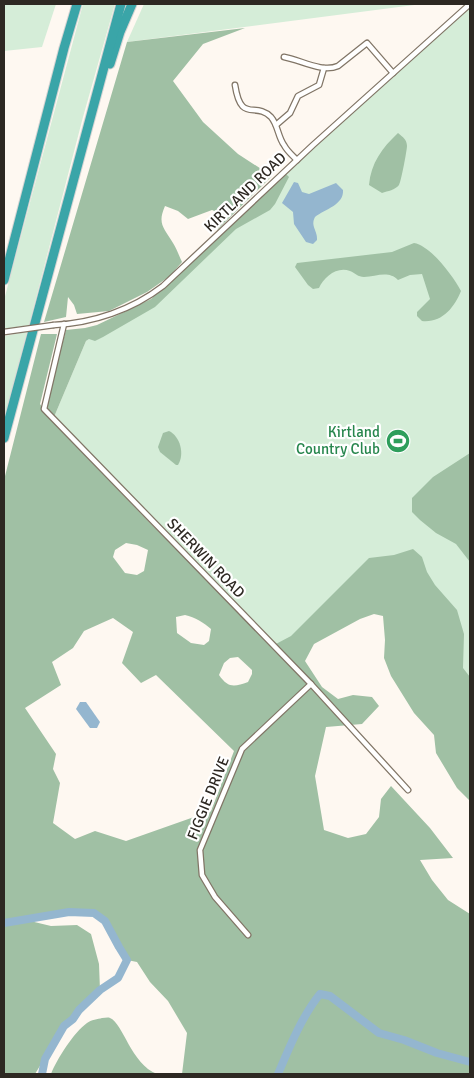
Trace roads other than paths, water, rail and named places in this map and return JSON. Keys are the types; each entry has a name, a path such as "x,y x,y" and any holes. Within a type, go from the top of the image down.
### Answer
{"highway":[{"path":"49,104 72,4"},
{"path":"4,280 77,4"},
{"path":"4,438 120,4"},
{"path":"79,157 120,32 132,4"}],"street":[{"name":"KIRTLAND ROAD","path":"4,332 100,318 135,304 152,294 174,277 297,160 470,4"},
{"path":"284,57 324,68 334,68 366,43 393,73"},
{"path":"276,125 290,113 298,96 319,85 324,68"},
{"path":"235,85 237,99 243,107 252,111 262,111 271,117 283,145 297,160"},
{"name":"SHERWIN ROAD","path":"64,324 44,409 310,684 408,790"},
{"name":"FIGGIE DRIVE","path":"248,935 215,897 202,874 200,850 242,749 310,684"}],"water":[{"path":"294,182 298,183 302,192 309,194 336,183 343,190 337,203 315,217 313,223 317,240 313,244 306,242 294,224 293,212 282,203"},
{"name":"Kirtland Country Club","path":"401,431 407,437 403,440 407,444 403,448 399,444 395,448 390,443"},
{"path":"80,702 86,702 100,722 97,728 90,728 76,709"}],"waterway":[{"path":"4,923 69,912 94,913 105,921 127,960 118,978 100,990 64,1026 45,1059 42,1074"},
{"path":"278,1074 302,1022 320,994 330,996 379,1033 470,1062"}],"place":[{"name":"Kirtland Country Club","path":"398,441"}]}
